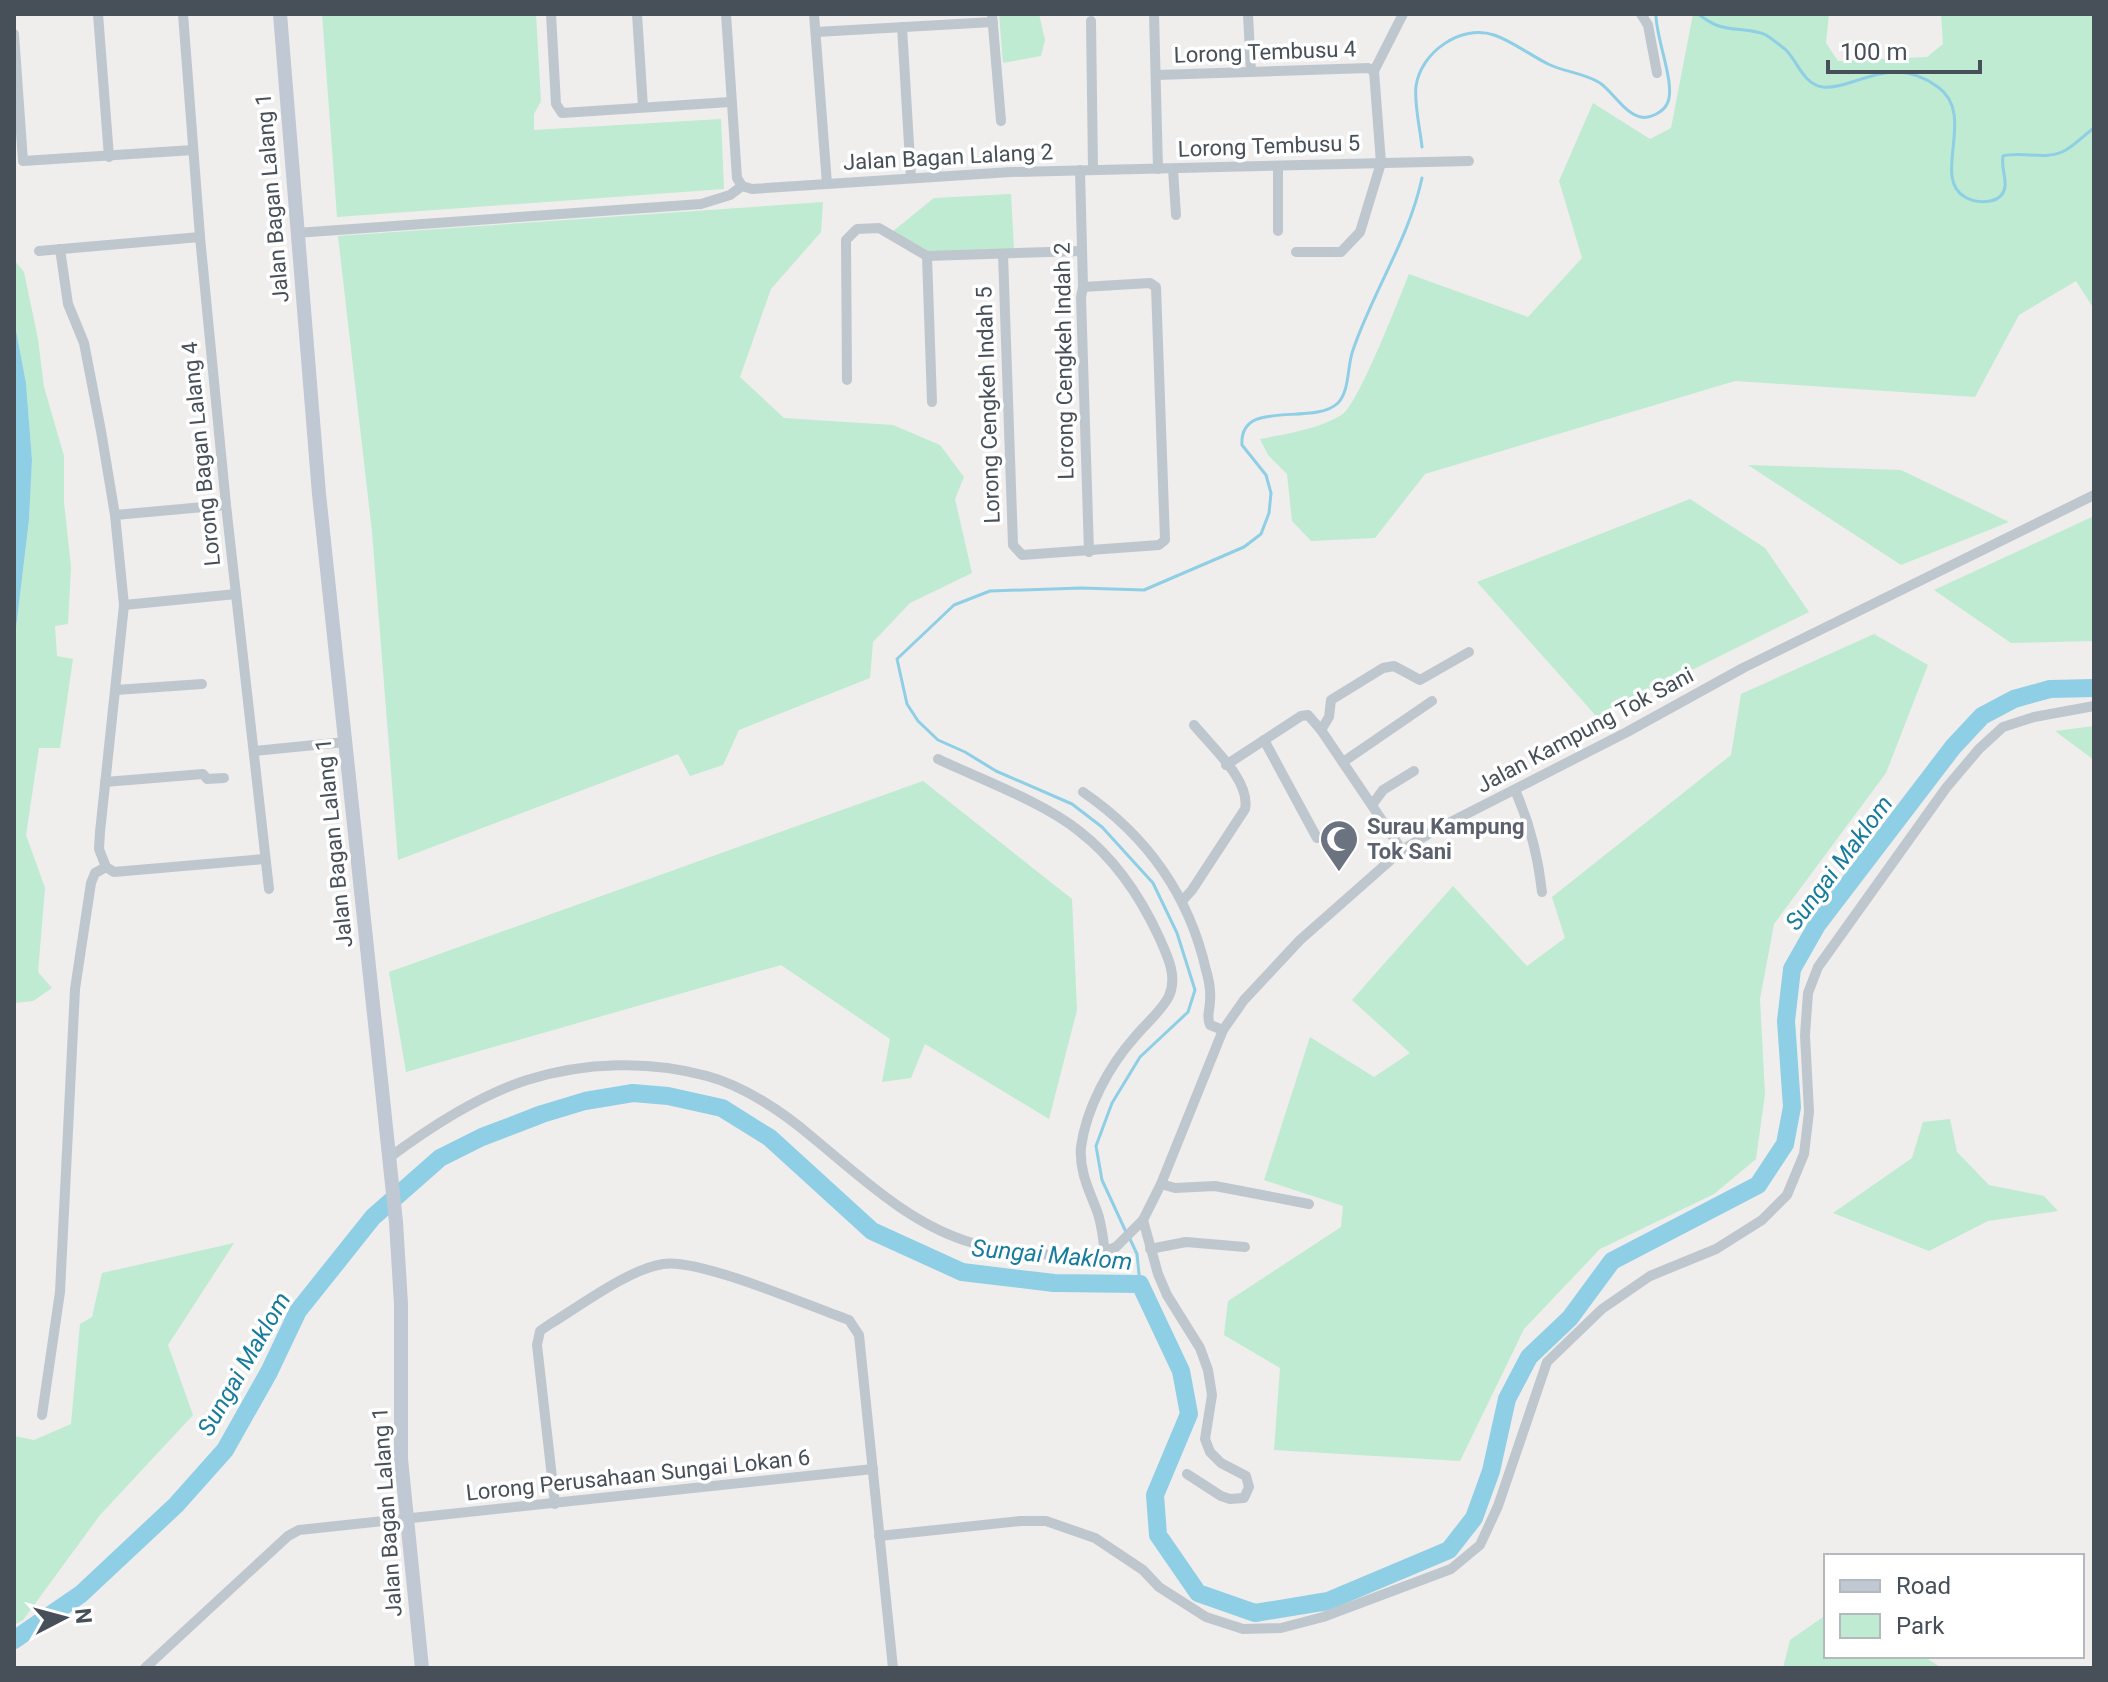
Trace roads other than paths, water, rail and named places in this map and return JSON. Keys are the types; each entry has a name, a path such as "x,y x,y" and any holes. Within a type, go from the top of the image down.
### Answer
{"main road":[{"name":"Jalan Bagan Lalang 1","path":"280,14 296,233 345,742 396,1222 401,1304 401,1459 422,1668"}],"street":[{"path":"98,14 109,157"},
{"name":"Lorong Bagan Lalang 4","path":"183,14 200,237 226,505 269,889"},
{"path":"551,14 556,104 562,113 730,102"},
{"path":"637,14 643,107"},
{"path":"296,233 701,204 730,195 742,186 737,178 726,14"},
{"path":"814,14 827,184"},
{"path":"1154,14 1158,169"},
{"path":"1248,14 1251,72"},
{"path":"1296,252 1341,252 1360,232 1381,163 1374,71 1403,14"},
{"path":"1641,14 1648,25 1657,73"},
{"path":"816,32 992,18 1001,121"},
{"path":"1091,21 1093,170"},
{"path":"902,27 911,178"},
{"path":"14,34 23,161 193,150"},
{"name":"Lorong Tembusu 4","path":"1157,75 1368,68 1374,71"},
{"name":"Lorong Tembusu 5","path":"1158,169 1469,161"},
{"path":"1278,166 1278,231"},
{"name":"Jalan Bagan Lalang 2","path":"742,186 752,189 911,178 1158,169"},
{"path":"1173,169 1176,215"},
{"name":"Lorong Cengkeh Indah 2","path":"1080,170 1089,552"},
{"path":"847,380 846,240 857,229 879,228 927,256 1081,251"},
{"path":"39,251 200,237"},
{"path":"60,249 68,304 84,343 115,515 124,605 99,849 106,867 114,872 264,859"},
{"name":"Lorong Cengkeh Indah 5","path":"1003,254 1013,545 1018,554 1026,556 1089,552"},
{"path":"927,256 932,402"},
{"path":"1083,287 1150,283 1156,287 1166,530 1163,544 1089,552"},
{"name":"Jalan Kampung Tok Sani","path":"390,1160 449,1119 526,1080 589,1066 644,1066 708,1076 751,1095 811,1135 886,1198 939,1229 972,1243 1015,1252 1094,1256 1105,1253 1116,1247 1141,1222 1161,1184 1223,1030 1244,1000 1300,940 1402,850 1743,668 2094,495"},
{"path":"115,515 226,505"},
{"path":"124,605 236,594"},
{"path":"1321,730 1329,717 1331,700 1383,668 1394,666 1420,680 1469,652"},
{"path":"116,690 202,684"},
{"path":"1343,762 1432,701"},
{"path":"879,1536 1046,1521 1095,1538 1143,1570 1159,1587 1206,1617 1243,1629 1281,1628 1323,1617 1451,1569 1480,1545 1498,1506 1547,1362 1602,1309 1650,1276 1716,1249 1762,1220 1787,1195 1804,1154 1809,1112 1805,1035 1808,993 1818,967 1946,788 1979,749 2003,727 2034,717 2094,706"},
{"path":"1226,765 1301,716 1308,715 1402,850"},
{"path":"1183,900 1245,809 1247,800 1243,785 1194,725"},
{"path":"1264,740 1317,838"},
{"path":"254,751 345,742"},
{"path":"938,759 1023,798 1077,829 1093,842 1140,898 1171,964 1169,995 1130,1042 1103,1084 1081,1145 1081,1165 1088,1192 1098,1213 1105,1253"},
{"path":"1372,805 1383,790 1414,771"},
{"path":"105,782 203,774 207,779 224,778"},
{"path":"1515,790 1535,846 1542,892"},
{"path":"1083,792 1128,826 1169,877 1183,900 1202,949 1208,976 1210,1001 1207,1019 1210,1025 1223,1030"},
{"path":"42,1415 61,1280 75,989 91,883 95,873 106,867"},
{"path":"1161,1184 1175,1188 1215,1186 1309,1204"},
{"path":"1141,1222 1167,1295 1200,1348 1208,1370 1212,1395 1205,1439 1210,1452 1221,1463 1246,1476 1249,1487 1244,1498 1230,1499 1187,1474"},
{"path":"1150,1249 1186,1242 1245,1247"},
{"path":"555,1504 537,1345 540,1331 640,1271 665,1263 697,1266 849,1320 859,1335 893,1668"},
{"name":"Lorong Perusahaan Sungai Lokan 6","path":"145,1668 278,1545 299,1530 873,1469"}],"water":[{"path":"14,320 26,383 32,460 29,520 14,645"}],"waterway":[{"path":"1422,147 1416,100 1419,74 1434,52 1456,37 1469,34 1494,35 1548,64 1588,77 1600,83 1635,115 1645,117 1656,114 1665,107 1669,96 1668,74 1656,14"},
{"path":"1698,14 1719,26 1766,35 1786,50 1810,82 1816,85 1834,87 1896,72 1916,75 1938,87 1949,99 1954,113 1952,176 1956,188 1970,199 1982,202 2000,197 2005,182 2003,156 2062,152 2094,128"},
{"path":"1126,1232 1102,1180 1096,1146 1112,1103 1140,1057 1188,1012 1195,990 1177,933 1153,883 1102,827 1072,804 996,771 938,740 918,721 907,704 897,659 954,605 990,591 1081,588 1144,590 1244,547 1261,534 1269,513 1271,493 1266,475 1242,445 1244,430 1264,417 1327,410 1342,398 1353,350 1409,222 1422,178"},
{"name":"Sungai Maklom","path":"14,1640 81,1594 176,1505 225,1450 269,1372 298,1311 373,1217 440,1158 482,1137 585,1101 633,1093 668,1096 722,1108 770,1138 872,1231 962,1272 1054,1283 1140,1284 1181,1371 1189,1414 1155,1495 1158,1535 1198,1593 1255,1613 1328,1601 1449,1550 1474,1518 1491,1471 1507,1399 1529,1357 1570,1318 1612,1261 1758,1185 1785,1144 1792,1107 1786,1021 1792,969 1817,925 1953,747 1982,716 2014,699 2050,689 2094,688"},
{"path":"1130,1239 1137,1254 1140,1284"}],"place":[{"name":"Surau Kampung Tok Sani","path":"1339,873"}]}
